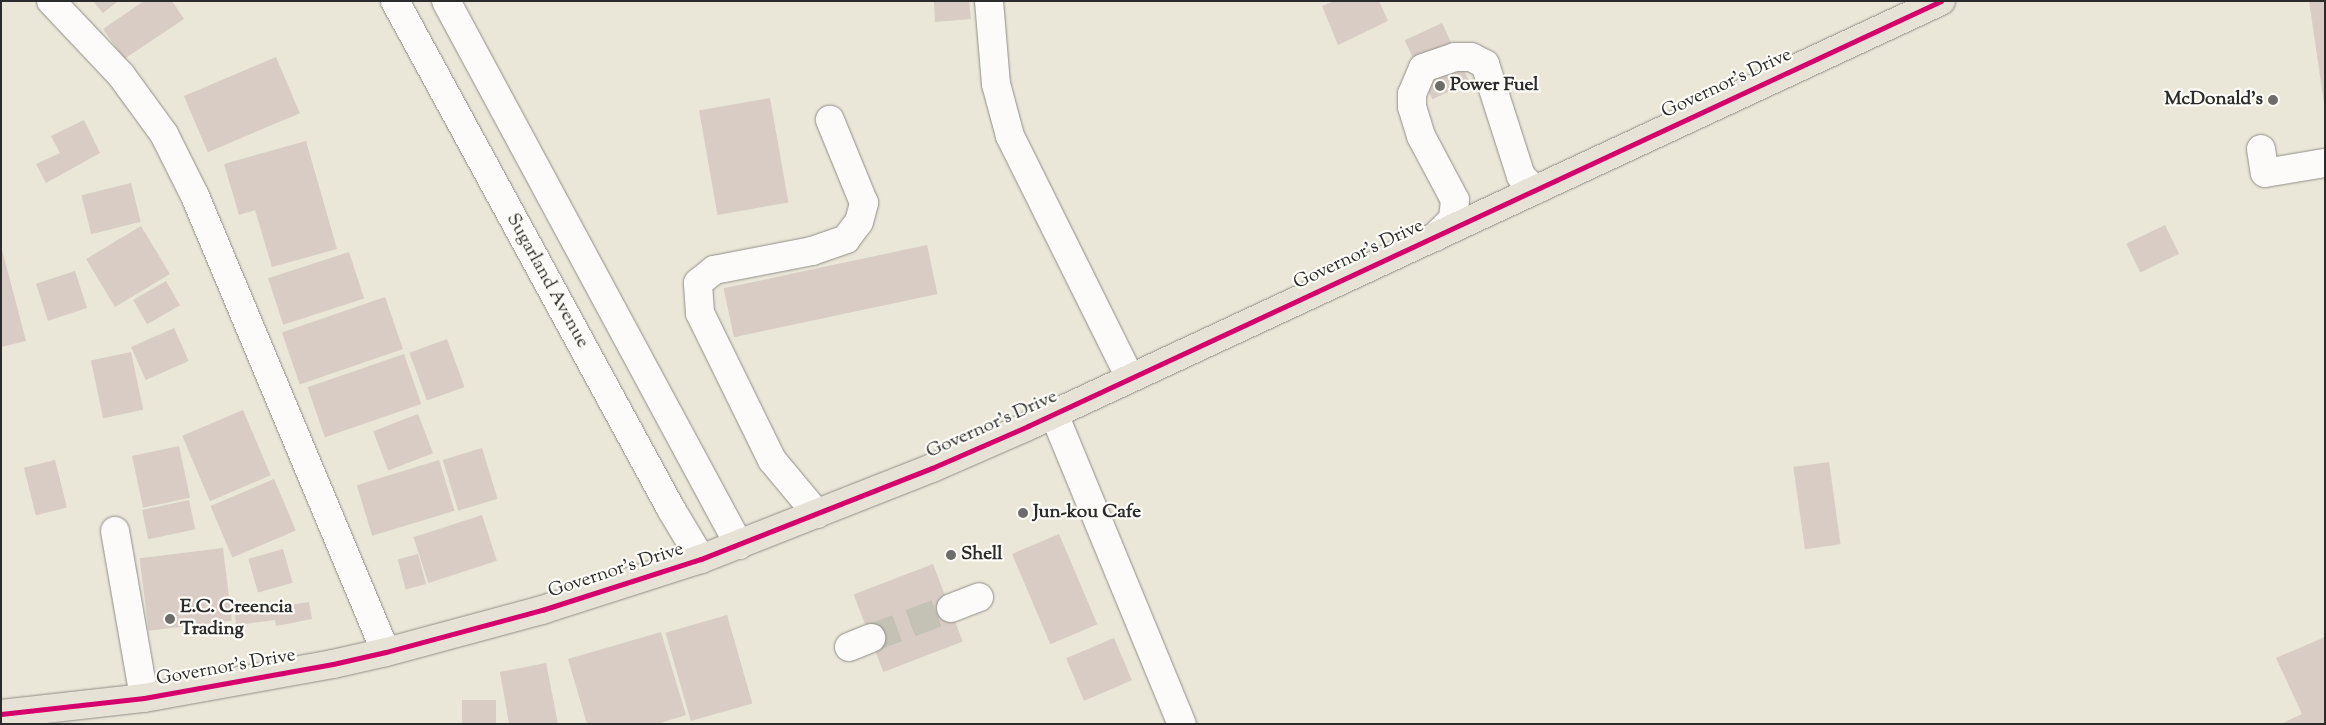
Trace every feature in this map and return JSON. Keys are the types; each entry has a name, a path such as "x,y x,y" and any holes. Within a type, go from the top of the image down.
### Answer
{"main road":[{"name":"Governor's Drive","path":"1,714 144,698 255,679 386,652 542,610 701,559 932,468 1054,414 1941,1"}],"street":[{"path":"51,1 121,75 164,134 196,196 386,652"},
{"name":"Sugarland Avenue","path":"395,1 634,442 701,559"},
{"path":"446,1 739,545"},
{"path":"989,1 996,84 1010,136 1130,378"},
{"path":"1435,236 1453,219 1455,200 1421,136 1412,107 1412,94 1423,68 1455,57 1471,57 1485,64 1521,176 1535,190"},
{"path":"817,514 772,460 700,313 698,283 714,270 812,251 846,240 859,222 864,203 830,120"},
{"path":"2261,149 2265,173 2325,163"},
{"path":"1054,414 1182,724"},
{"path":"634,442 672,422"},
{"path":"115,531 144,698"},
{"path":"951,608 979,598"}],"building":[{"path":"93,1 118,1 103,13"},
{"path":"144,1 172,1 184,19 124,59 103,29"},
{"path":"934,1 969,1 971,19 935,22"},
{"path":"1334,1 1379,1 1388,21 1338,45 1322,6"},
{"path":"2309,1 2325,1 2325,103 2324,103"},
{"path":"1442,23 1469,82 1432,99 1405,40"},
{"path":"276,57 300,113 208,152 184,96"},
{"path":"770,98 788,202 718,215 699,111"},
{"path":"84,120 100,153 46,183 36,164 60,153 51,136"},
{"path":"306,141 337,249 272,267 255,210 239,215 224,164"},
{"path":"131,183 141,222 91,234 82,195"},
{"path":"2165,225 2179,254 2140,273 2126,244"},
{"path":"141,226 170,274 115,307 86,259"},
{"path":"927,245 937,294 734,337 724,288"},
{"path":"1,246 26,341 1,347"},
{"path":"349,252 364,299 283,325 268,278"},
{"path":"75,271 87,308 48,321 36,284"},
{"path":"166,281 180,305 147,324 133,300"},
{"path":"385,297 403,349 300,384 282,332"},
{"path":"174,328 189,361 146,380 131,347"},
{"path":"447,339 464,387 427,401 409,353"},
{"path":"131,352 143,410 103,418 91,361"},
{"path":"404,354 421,404 325,437 308,387"},
{"path":"243,410 271,475 210,501 182,436"},
{"path":"418,414 433,453 388,470 373,431"},
{"path":"179,446 190,498 143,508 132,456"},
{"path":"482,448 497,499 458,511 443,460"},
{"path":"55,460 67,508 36,515 24,468"},
{"path":"439,460 454,511 372,536 357,485"},
{"path":"1829,462 1841,544 1805,549 1793,467"},
{"path":"274,479 296,531 232,558 210,506"},
{"path":"189,500 195,529 148,539 142,510"},
{"path":"482,515 497,561 428,583 414,537"},
{"path":"1059,534 1097,624 1050,644 1012,554"},
{"path":"223,548 232,620 149,631 140,558"},
{"path":"283,549 293,583 258,593 248,559"},
{"path":"418,554 426,584 406,589 398,559"},
{"path":"933,564 963,641 883,672 854,594"},
{"path":"309,602 312,619 276,626 275,620 236,625 235,613"},
{"path":"727,615 752,703 691,721 665,633"},
{"path":"661,632 686,715 657,724 587,724 568,659"},
{"path":"2325,637 2325,724 2281,724 2302,714 2276,658"},
{"path":"1114,638 1132,680 1084,701 1066,658"},
{"path":"546,663 558,724 509,724 500,672"},
{"path":"462,700 496,700 496,724 462,724"}],"tunnel":[{"path":"871,638 951,608"}],"cycle path":[{"path":"1,714 144,698 333,664 386,652 542,610 701,559 932,468 1028,426 1941,1"}],"place":[{"name":"Power Fuel","path":"1440,86"},
{"name":"McDonald's","path":"2273,100"},
{"name":"Jun-kou Cafe","path":"1023,513"},
{"name":"Shell","path":"951,555"},
{"name":"E.C. Creencia Trading","path":"170,619"}]}
